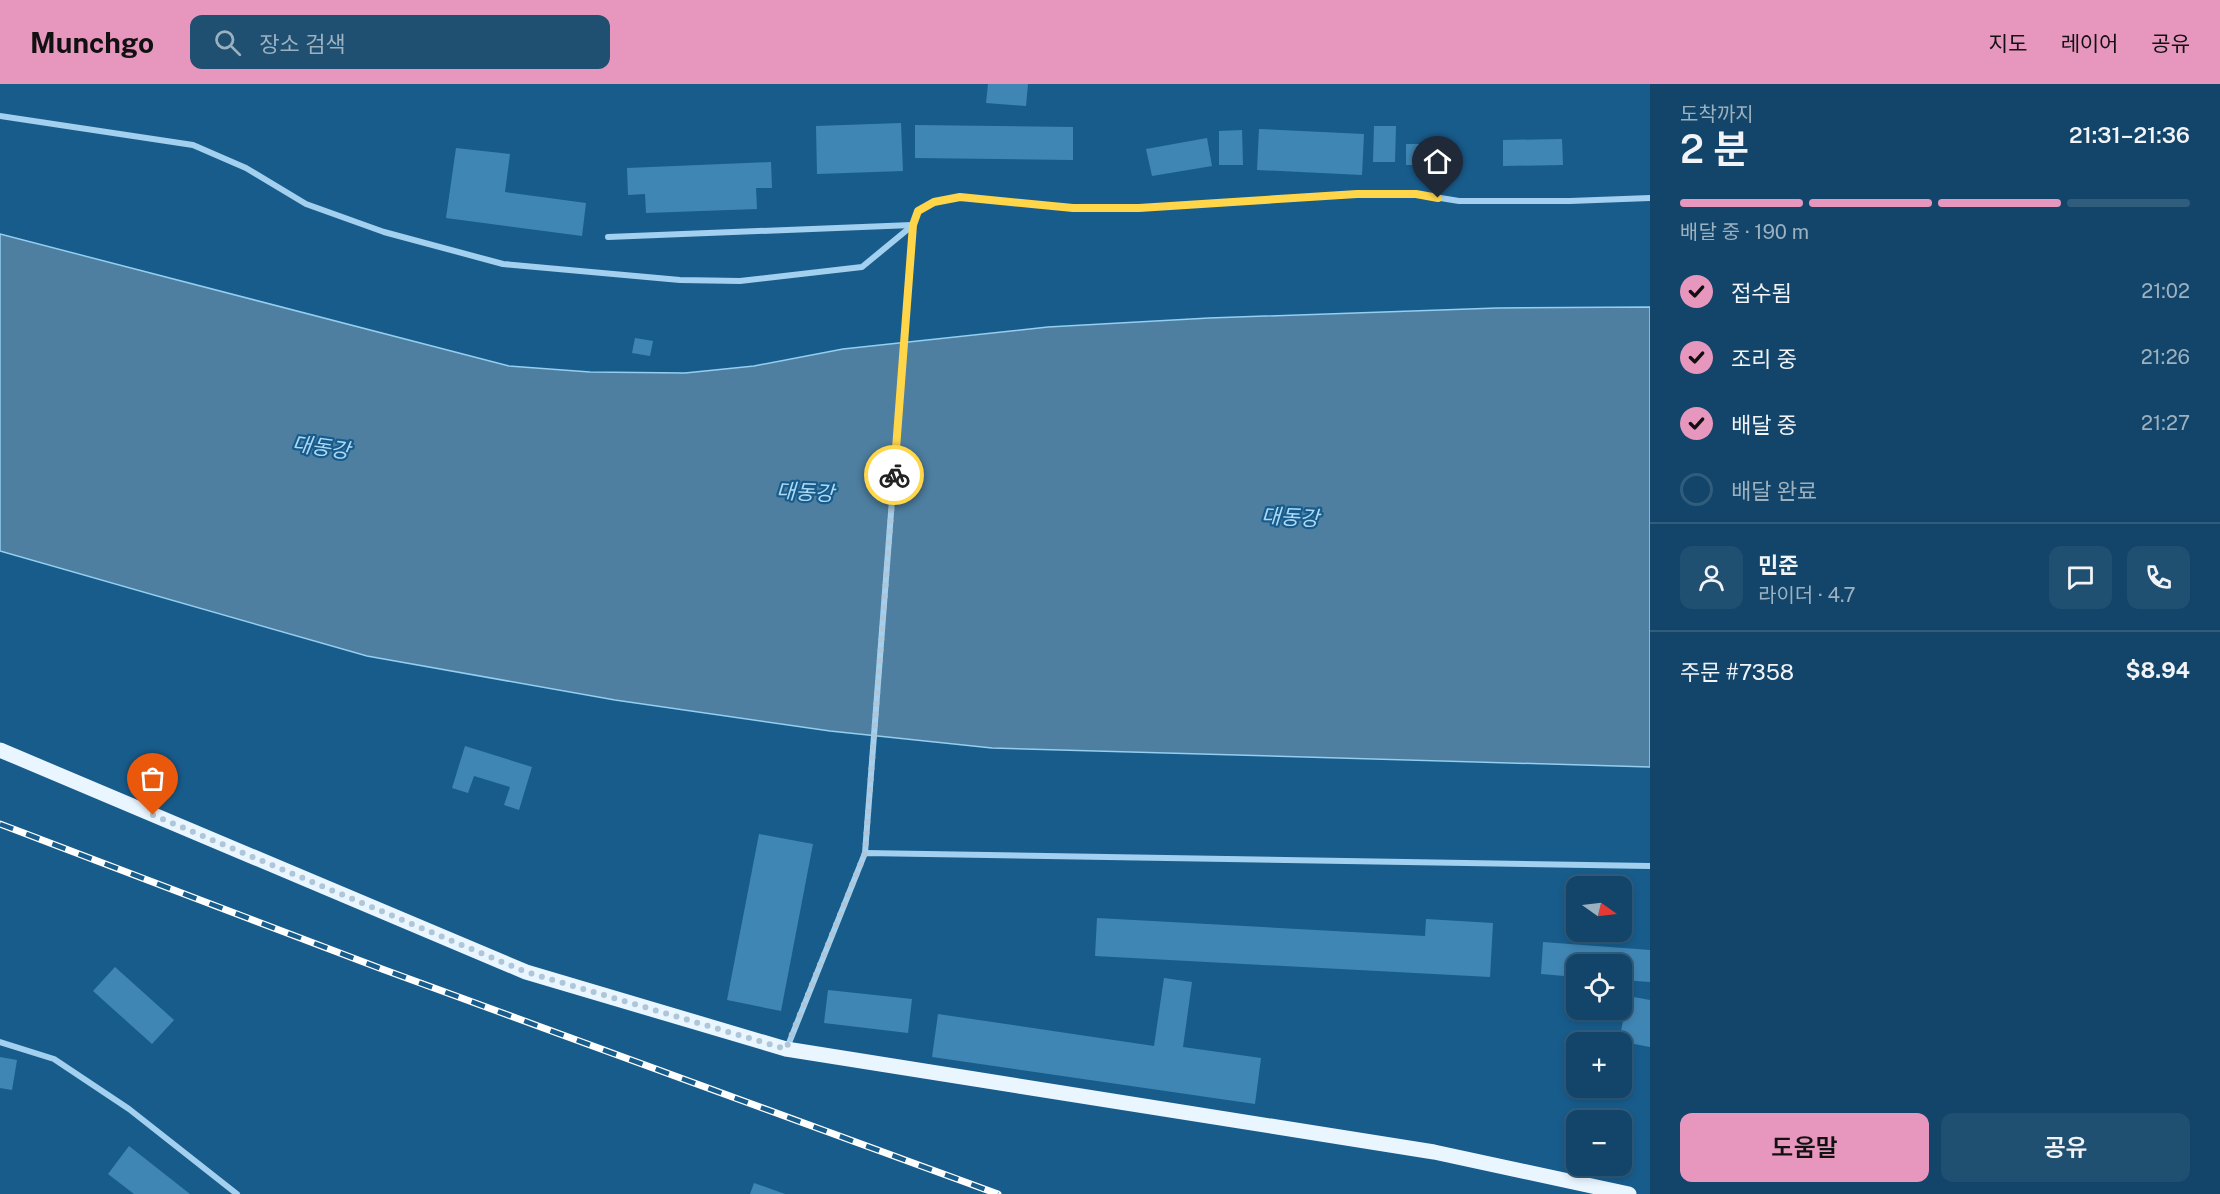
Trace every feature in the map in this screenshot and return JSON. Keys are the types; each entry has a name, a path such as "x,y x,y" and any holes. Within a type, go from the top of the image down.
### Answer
{"main road":[{"path":"0,750 526,972 786,1049 1434,1152 1629,1194"}],"street":[{"path":"0,116 193,145 246,168 306,204 384,232 503,264 669,280 740,281 862,267 913,225"},
{"path":"786,1049 865,853 913,225 918,211 934,202 960,197 1073,208 1139,208 1357,194 1416,194 1459,201 1650,198"},
{"path":"608,237 913,225"},
{"path":"865,853 1650,866"},
{"path":"0,1042 54,1059 129,1109 237,1194"}],"water":[{"name":"대동강","path":"0,234 509,366 590,372 685,373 754,366 843,349 1048,327 1209,318 1497,308 1650,307 1650,767 992,748 830,731 615,700 367,656 0,551"}],"building":[{"path":"988,84 1028,84 1026,106 986,103"},
{"path":"901,123 903,171 817,174 816,126"},
{"path":"915,125 1073,127 1073,160 915,158"},
{"path":"1374,126 1396,126 1395,162 1373,162"},
{"path":"1259,129 1364,134 1362,175 1257,170"},
{"path":"1242,130 1243,165 1219,165 1219,131"},
{"path":"1207,138 1212,166 1152,176 1146,149"},
{"path":"1562,139 1563,165 1503,166 1503,140"},
{"path":"1406,144 1452,144 1452,165 1406,165"},
{"path":"456,148 510,154 505,192 586,203 582,236 446,218"},
{"path":"771,162 772,188 756,188 757,209 646,213 645,194 628,195 627,168"},
{"path":"635,338 653,341 650,356 632,353"},
{"path":"465,746 532,767 519,810 504,805 510,787 474,776 468,793 452,788"},
{"path":"759,834 813,844 781,1011 727,1000"},
{"path":"1097,918 1425,936 1426,919 1493,923 1490,977 1095,956"},
{"path":"1543,942 1650,950 1650,982 1632,981 1632,954 1566,954 1566,976 1541,974"},
{"path":"115,967 174,1020 152,1044 93,991"},
{"path":"1164,978 1192,982 1183,1047 1261,1058 1255,1104 932,1057 938,1014 1154,1046"},
{"path":"828,990 912,999 908,1033 824,1023"},
{"path":"1632,997 1650,1000 1650,1047 1632,1044 1632,1032 1621,1032 1623,1020 1632,1020"},
{"path":"0,1057 17,1060 12,1090 0,1088"},
{"path":"129,1146 190,1194 134,1194 108,1174"},
{"path":"754,1183 785,1194 750,1194"}],"railway":[{"path":"0,824 382,969 998,1194"}],"way so far":[{"path":"153,815 526,972 786,1049 865,853 894,475"}],"route":[{"path":"894,475 913,225 918,211 934,202 960,197 1010,200 1073,208 1139,208 1357,194 1416,194 1438,198"}]}
